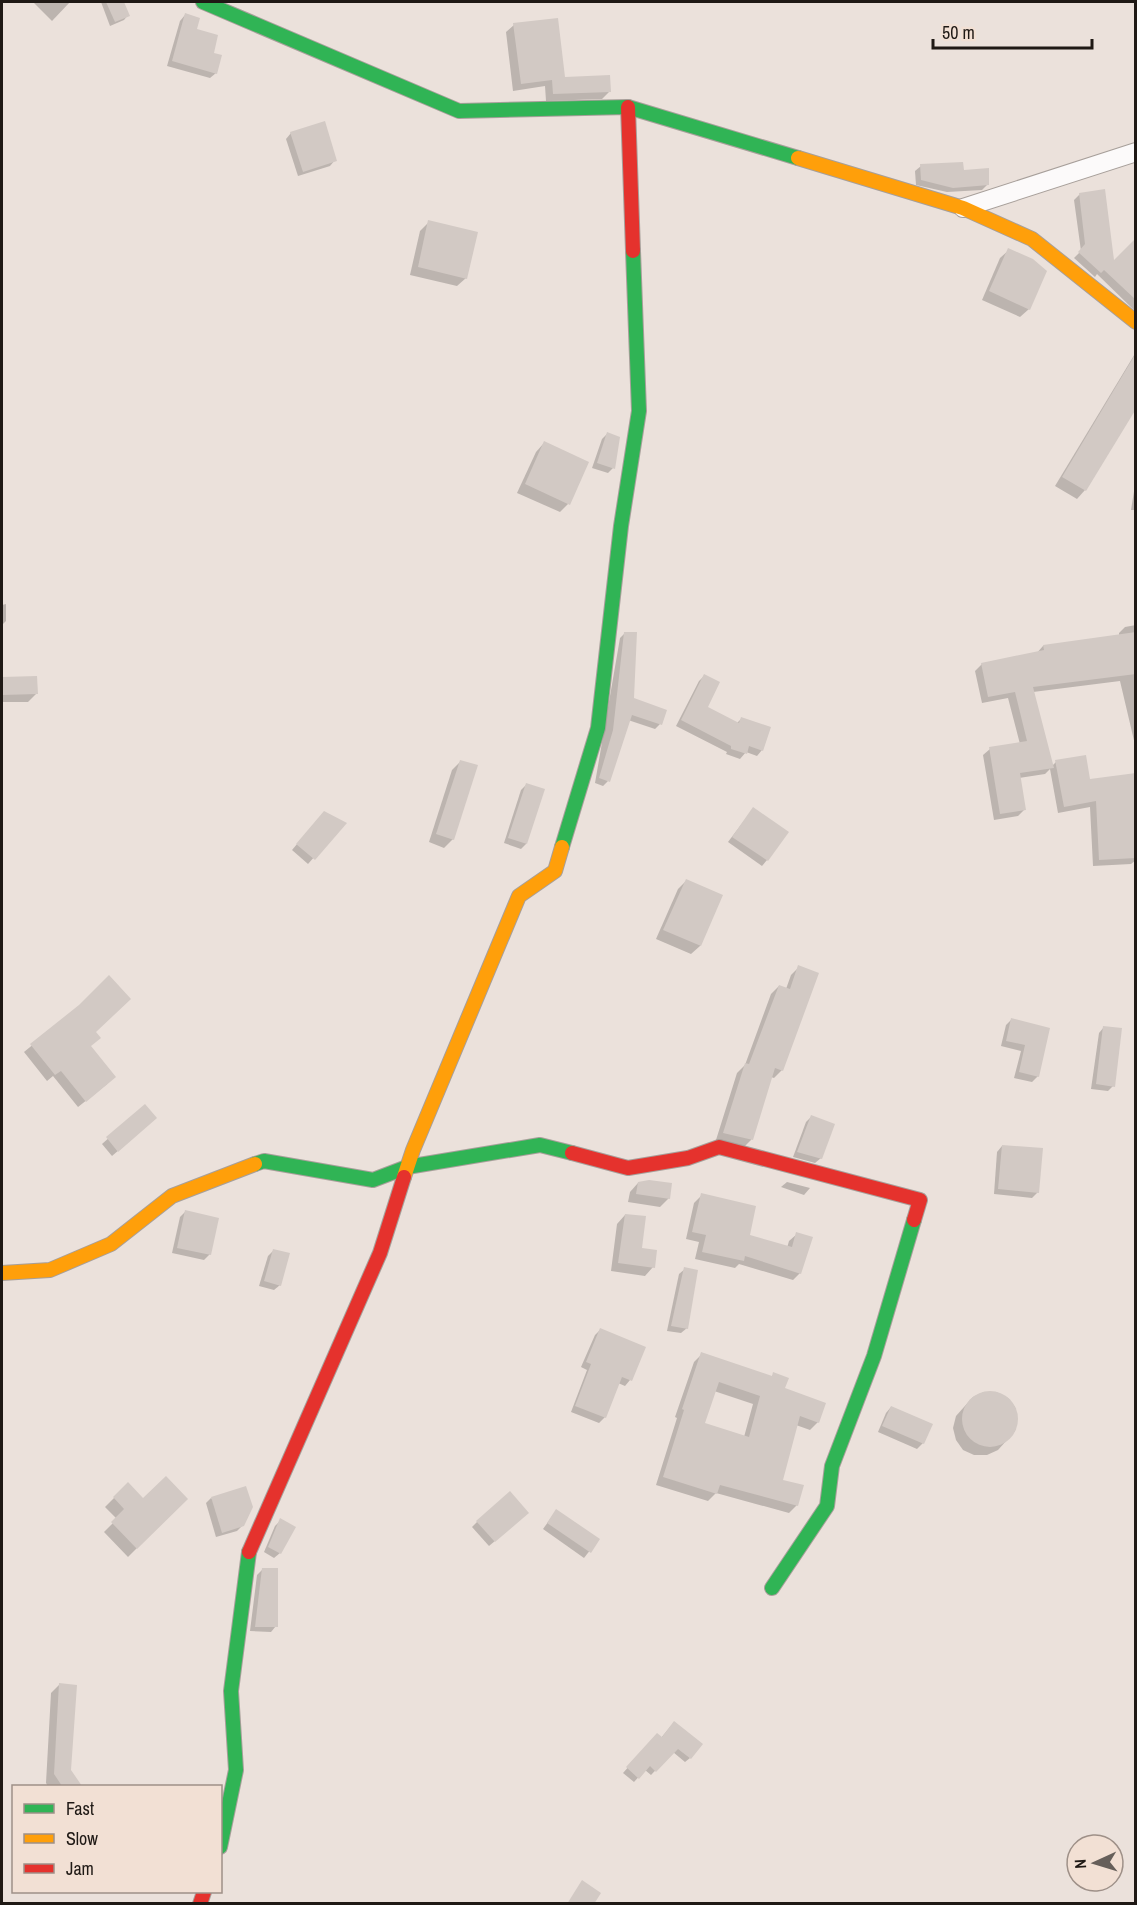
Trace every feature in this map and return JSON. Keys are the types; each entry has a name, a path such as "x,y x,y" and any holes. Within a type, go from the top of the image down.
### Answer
{"street":[{"path":"203,2 459,111 628,107 963,208 1032,239 1136,322"},
{"path":"222,1838 237,1770 231,1691 249,1553 380,1253 407,1167 519,896 555,871 598,728 621,526 639,411 628,107"},
{"path":"963,208 1136,152"},
{"path":"2,1273 51,1270 111,1244 172,1196 264,1161 373,1180 407,1167 540,1145 628,1168 688,1158 719,1147 920,1200 874,1356 832,1466 827,1506 772,1588"}],"building":[{"path":"106,2 124,2 130,16 115,22"},
{"path":"185,13 200,18 197,29 218,35 214,53 222,55 217,74 172,61"},
{"path":"558,18 565,77 610,75 611,92 553,94 552,80 521,84 513,23"},
{"path":"325,121 337,161 303,172 290,132"},
{"path":"963,162 964,170 989,168 989,185 953,188 921,180 920,164"},
{"path":"1105,189 1114,260 1136,238 1136,300 1104,270 1101,273 1078,252 1085,244 1079,193"},
{"path":"428,220 478,232 467,279 418,267"},
{"path":"1008,248 1033,259 1047,271 1030,310 989,291"},
{"path":"1136,353 1136,409 1086,491 1062,477"},
{"path":"607,432 620,437 615,469 597,463"},
{"path":"544,441 589,462 570,505 525,484"},
{"path":"624,632 637,632 634,698 667,710 662,725 632,715 610,782 599,778 613,730"},
{"path":"1136,632 1136,674 1033,687 1054,768 1020,773 1026,810 1000,814 989,747 1027,741 1015,692 988,697 981,663 1044,650 1043,645"},
{"path":"704,674 720,682 708,707 739,723 741,717 771,727 763,751 749,746 747,754 731,749 731,746 681,720"},
{"path":"37,676 38,694 2,695 2,677"},
{"path":"1086,755 1090,779 1136,773 1136,858 1099,860 1096,801 1064,807 1055,760"},
{"path":"460,760 478,765 454,840 436,834"},
{"path":"526,783 545,789 527,844 508,838"},
{"path":"753,807 789,832 768,861 732,837"},
{"path":"324,811 347,823 315,860 296,844"},
{"path":"686,879 723,895 701,946 663,930"},
{"path":"798,965 819,973 783,1071 775,1068 753,1140 723,1133 745,1063 749,1064 779,985 790,989"},
{"path":"109,975 131,999 96,1032 101,1038 91,1046 116,1077 86,1102 61,1071 55,1075 30,1044 79,1005"},
{"path":"1011,1018 1050,1028 1039,1077 1019,1072 1025,1045 1006,1041"},
{"path":"1103,1026 1122,1028 1115,1087 1096,1084"},
{"path":"145,1104 157,1118 118,1152 106,1137"},
{"path":"811,1115 835,1124 822,1159 797,1152"},
{"path":"1002,1145 1043,1148 1039,1193 998,1189"},
{"path":"649,1180 672,1183 670,1199 636,1194 638,1182"},
{"path":"701,1193 756,1206 750,1235 792,1247 796,1232 813,1237 801,1274 745,1256 744,1261 702,1252 706,1235 692,1232"},
{"path":"185,1210 219,1218 211,1255 177,1248"},
{"path":"625,1214 646,1216 642,1248 657,1250 655,1268 618,1263"},
{"path":"273,1249 290,1253 281,1286 264,1281"},
{"path":"684,1267 698,1270 688,1329 671,1326"},
{"path":"600,1328 646,1347 632,1381 622,1377 606,1418 575,1406 591,1364 586,1362"},
{"path":"701,1352 772,1376 773,1372 789,1378 785,1388 826,1403 819,1423 800,1416 783,1480 804,1485 798,1506 720,1485 717,1494 663,1477 684,1410 682,1409","holes":["719,1382 760,1396 749,1437 705,1423"]},
{"path":"984,1391 996,1391 1006,1395 1014,1403 1018,1419 1014,1435 1006,1443 996,1447 984,1447 974,1443 966,1435 962,1425 962,1413 966,1403 974,1395"},
{"path":"891,1406 933,1424 924,1444 882,1426"},
{"path":"166,1476 188,1499 137,1549 111,1522 124,1509 113,1497 128,1482 143,1498"},
{"path":"246,1486 253,1507 244,1526 222,1533 211,1497"},
{"path":"510,1491 529,1513 495,1542 476,1521"},
{"path":"556,1509 600,1539 591,1553 547,1523"},
{"path":"280,1518 296,1527 281,1554 268,1547"},
{"path":"262,1568 278,1568 278,1627 255,1627"},
{"path":"59,1683 77,1685 71,1770 81,1785 61,1785 54,1774"},
{"path":"674,1721 703,1744 691,1759 678,1749 656,1772 650,1766 639,1779 626,1767 657,1733 662,1737"},
{"path":"582,1880 601,1893 594,1904 567,1904"}],"traffic: fast":[{"path":"203,2 459,111 628,107 798,158"},
{"path":"562,847 598,728 621,526 639,411 633,251"},
{"path":"255,1164 264,1161 373,1180 407,1167 540,1145 572,1153"},
{"path":"772,1588 827,1506 832,1466 874,1356 914,1220"},
{"path":"222,1837 236,1770 231,1691 249,1552"}],"traffic: slow":[{"path":"798,158 963,208 1032,239 1136,322"},
{"path":"404,1177 413,1150 519,896 555,871 562,847"},
{"path":"2,1273 50,1270 111,1244 172,1196 255,1164"}],"traffic: jam":[{"path":"628,107 633,251"},
{"path":"572,1153 628,1168 688,1158 719,1147 920,1200 914,1220"},
{"path":"249,1552 380,1253 404,1177"},
{"path":"200,1904 204,1893"}]}
